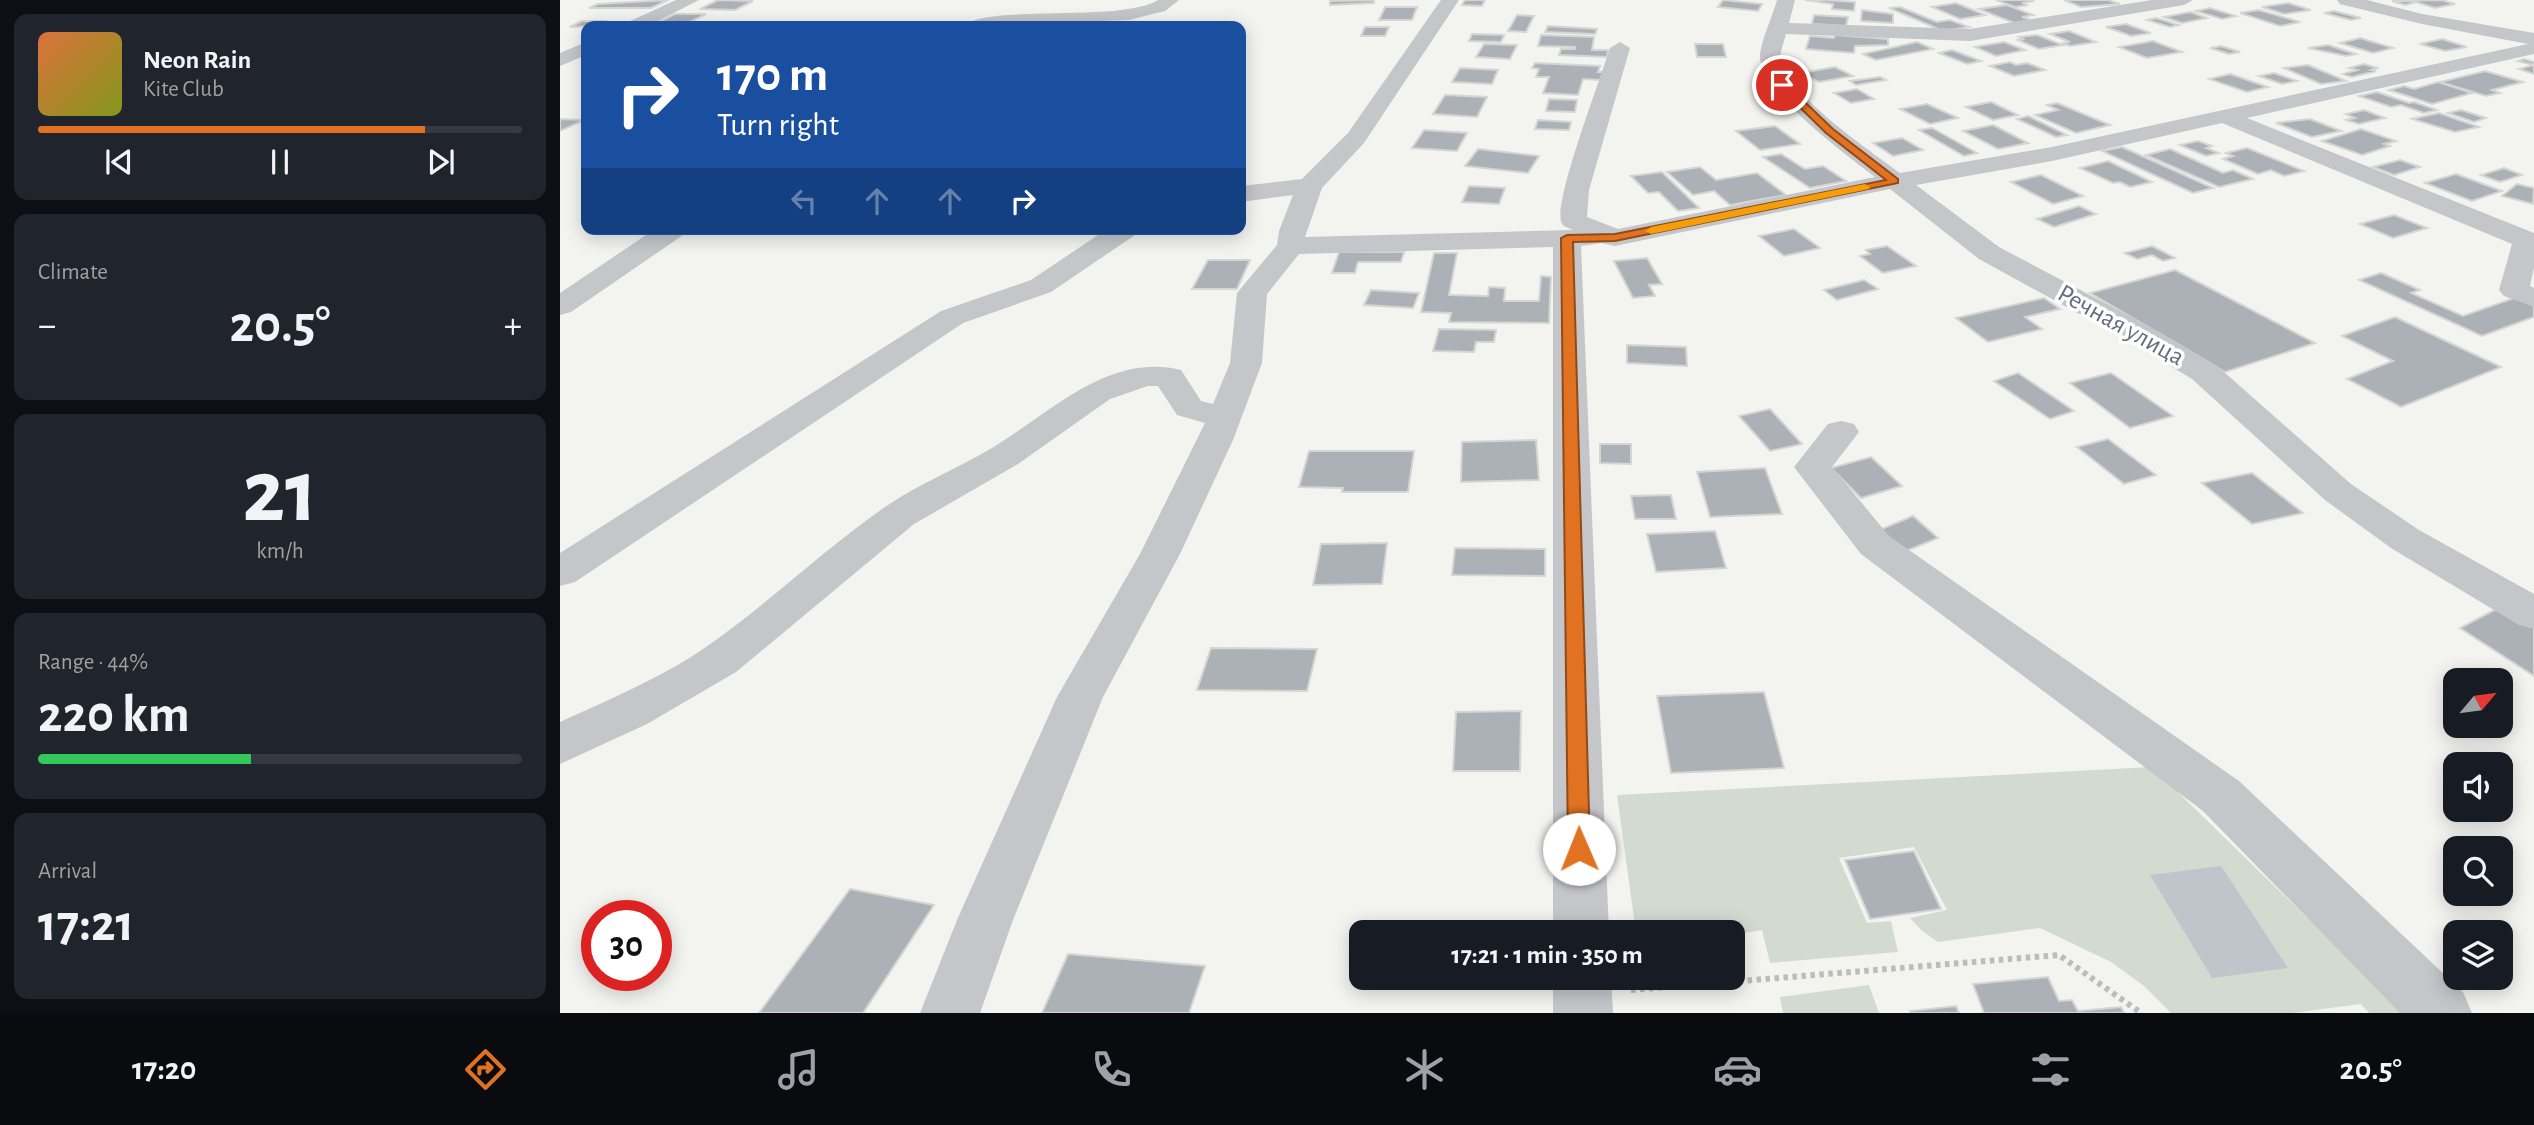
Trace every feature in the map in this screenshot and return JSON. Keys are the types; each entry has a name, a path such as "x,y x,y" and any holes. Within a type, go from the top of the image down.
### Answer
{"street":[{"path":"645,21 690,0"},
{"path":"1022,21 1135,13 1170,0"},
{"path":"950,1013 985,920 1080,697 1160,554 1224,416 1245,363 1252,293 1291,247 1292,231 1310,186 1356,138 1450,0"},
{"path":"1782,14 1970,35 2184,0"},
{"path":"2347,0 2422,19 2534,39"},
{"name":"Речная улица","path":"1782,14 1770,58 1782,85 1830,131 1989,253 2147,338 2204,372 2338,492 2405,539 2534,614"},
{"path":"560,37 581,37"},
{"path":"1615,238 1574,221 1576,190 1620,48"},
{"path":"1291,247 1615,238 1894,181 2052,154 2534,48"},
{"path":"560,60 581,50"},
{"path":"2223,116 2527,240 2514,290 2534,298"},
{"path":"1246,193 1310,186"},
{"path":"560,306 664,235"},
{"path":"560,572 951,317 1041,286 1116,235"},
{"path":"1567,238 1581,920"},
{"path":"560,744 630,711 720,660 900,515 1005,456 1098,392 1145,376 1169,377 1189,408 1224,416"},
{"path":"1841,432 1812,467 1875,545 2221,796 2442,1013"}],"path":[{"path":"1597,994 2059,955 2141,1013"}],"shaded area":[{"path":"2152,767 2405,1013 2369,1013 2361,1004 2293,1013 2171,1013 2144,986 2111,962 2040,928 1938,942 1910,918 1947,910 1914,847 1839,858 1867,923 1891,921 1898,952 1770,963 1762,930 1745,933 1745,920 1634,920 1617,795"},
{"path":"2221,866 2288,968 2212,978 2150,875"},
{"path":"1869,985 1879,1013 1783,1013 1780,997"}],"building":[{"path":"668,0 651,8 589,8 598,4"},
{"path":"718,0 753,1 735,10 700,9"},
{"path":"1374,0 1374,3 1330,5 1330,1"},
{"path":"1465,0 1485,0 1482,6 1462,5"},
{"path":"1723,0 1762,4 1758,11 1718,7"},
{"path":"1805,0 1855,2 1854,11 1832,9 1833,4"},
{"path":"1996,0 2031,0 2034,1 2015,7"},
{"path":"2064,0 2108,0 2120,4 2081,7"},
{"path":"2441,0 2455,4 2435,8 2416,2 2405,5 2392,1"},
{"path":"1956,3 1985,15 1960,19 1932,7"},
{"path":"2288,3 2311,10 2284,14 2262,7"},
{"path":"2007,5 2033,15 2022,17 2031,20 2014,23 1979,9"},
{"path":"1385,7 1417,7 1412,20 1379,20"},
{"path":"1900,7 1937,22 1950,20 1969,27 1943,31 1889,8"},
{"path":"2210,8 2236,16 2222,19 2196,11"},
{"path":"1862,10 1893,14 1893,23 1861,21"},
{"path":"2259,10 2300,22 2280,26 2240,13"},
{"path":"2334,11 2361,18 2351,20 2324,13"},
{"path":"2190,12 2207,18 2182,23 2164,17"},
{"path":"675,14 706,14 692,21 661,21"},
{"path":"1517,15 1534,16 1526,32 1508,31"},
{"path":"1814,15 1848,17 1846,26 1812,24"},
{"path":"2156,18 2179,25 2170,27 2147,20"},
{"path":"2126,24 2151,33 2131,36 2106,27"},
{"path":"1548,26 1597,29 1595,34 1545,32"},
{"path":"1365,27 1389,27 1385,36 1361,36"},
{"path":"2069,31 2096,42 2070,46 2062,43 2070,42 2050,34"},
{"path":"1472,34 1504,35 1501,42 1469,41"},
{"path":"1541,35 1594,37 1592,50 1608,50 1607,57 1559,55 1561,49 1575,47 1538,46"},
{"path":"1835,35 1888,39 1888,45 1855,46 1854,53 1806,49 1810,36 1834,38"},
{"path":"2037,35 2063,45 2039,49 2018,40 2023,39 2019,37"},
{"path":"2360,38 2393,48 2373,53 2340,43"},
{"path":"2442,39 2467,47 2445,51 2420,44"},
{"path":"2153,41 2182,52 2147,58 2119,47"},
{"path":"1917,42 1933,49 1876,60 1863,54"},
{"path":"2004,42 2025,50 1996,56 1975,47"},
{"path":"1484,44 1517,45 1510,59 1476,57"},
{"path":"1695,44 1723,44 1726,57 1697,57"},
{"path":"2328,45 2356,54 2346,56 2308,48"},
{"path":"2221,46 2240,52 2229,54 2210,48"},
{"path":"1952,50 1981,61 1967,64 1939,53"},
{"path":"2524,59 2534,62 2534,65 2518,61"},
{"path":"2010,62 2016,65 2027,63 2045,70 2014,76 1990,66"},
{"path":"1535,63 1600,66 1598,72 1603,72 1600,80 1583,79 1578,95 1543,93 1549,77 1536,77 1539,69 1532,68"},
{"path":"2364,64 2377,68 2371,70 2376,71 2352,77 2343,74 2357,70 2349,68"},
{"path":"2308,65 2346,81 2321,84 2284,68"},
{"path":"2534,65 2534,74 2519,69"},
{"path":"1835,67 1853,76 1819,82 1801,73"},
{"path":"1460,68 1498,70 1492,84 1452,82"},
{"path":"2485,71 2523,82 2492,90 2500,93 2486,96 2440,82"},
{"path":"2274,73 2297,81 2282,84 2259,76"},
{"path":"2230,74 2268,87 2247,92 2209,79"},
{"path":"1880,77 1886,80 1856,85 1850,81"},
{"path":"2438,82 2472,93 2432,104 2389,90 2404,86 2414,89"},
{"path":"1857,89 1874,99 1851,103 1834,93"},
{"path":"2377,92 2437,110 2424,113 2401,105 2391,107 2359,96"},
{"path":"1445,95 1487,97 1477,117 1433,114"},
{"path":"1549,99 1577,100 1575,112 1546,111"},
{"path":"1991,102 2018,115 1993,120 1966,107"},
{"path":"2057,103 2110,125 2076,133 2035,115 2058,110 2047,105"},
{"path":"1927,104 1958,118 1930,124 1900,109"},
{"path":"2364,110 2385,118 2359,124 2346,120 2355,118 2346,114"},
{"path":"2461,110 2486,118 2474,122 2448,113"},
{"path":"2439,113 2479,127 2455,132 2412,119"},
{"path":"2028,116 2067,135 2056,137 2017,119"},
{"path":"560,119 581,120 581,121 560,131"},
{"path":"2310,119 2341,131 2312,137 2276,123"},
{"path":"1538,120 1571,122 1569,130 1535,129"},
{"path":"1993,125 2028,143 1998,149 1963,131"},
{"path":"1775,126 1800,144 1760,150 1736,131"},
{"path":"1932,128 1977,153 1964,156 1919,130"},
{"path":"2361,129 2396,141 2384,144 2390,146 2362,155 2322,141"},
{"path":"1424,130 1467,133 1457,151 1412,148"},
{"path":"1902,138 1923,150 1893,156 1873,143"},
{"path":"2198,141 2212,146 2206,148 2219,153 2206,156 2180,145"},
{"path":"2122,147 2213,188 2193,193 2102,151"},
{"path":"2247,148 2304,171 2284,176 2271,170 2258,174 2223,159 2233,156 2226,153"},
{"path":"1478,149 1539,156 1528,173 1465,166"},
{"path":"2170,149 2223,173 2233,170 2253,179 2219,187 2146,155"},
{"path":"1781,154 1805,169 1823,166 1846,181 1810,188 1763,157"},
{"path":"2400,160 2420,167 2394,175 2373,167"},
{"path":"2108,161 2152,182 2130,187 2120,182 2113,183 2080,168"},
{"path":"1700,167 1716,180 1757,173 1786,195 1730,205 1714,191 1693,195 1667,172"},
{"path":"2504,168 2522,175 2500,182 2481,175"},
{"path":"1662,172 1699,208 1678,211 1659,192 1648,193 1631,176"},
{"path":"2456,174 2502,191 2472,201 2425,183"},
{"path":"2041,175 2083,196 2053,204 2011,182"},
{"path":"2517,184 2534,188 2533,204 2502,196"},
{"path":"1469,186 1505,188 1499,204 1462,202"},
{"path":"2079,206 2096,214 2054,227 2037,219"},
{"path":"2394,215 2427,228 2393,238 2360,224"},
{"path":"1794,229 1820,248 1784,256 1759,236"},
{"path":"1887,246 1916,266 1883,273 1860,256 1870,254 1866,250"},
{"path":"2152,246 2175,258 2163,261 2152,255 2137,259 2125,253"},
{"path":"1339,252 1404,252 1401,262 1358,262 1355,273 1332,273"},
{"path":"1434,253 1457,253 1449,295 1488,296 1489,287 1505,288 1504,301 1539,301 1541,276 1551,277 1549,323 1449,322 1451,313 1421,312"},
{"path":"1647,258 1662,284 1649,285 1655,296 1633,298 1614,261"},
{"path":"1208,260 1250,260 1237,289 1192,289"},
{"path":"2175,270 2315,343 2225,372 2090,293"},
{"path":"2381,273 2420,290 2411,293 2463,316 2517,297 2534,304 2534,317 2482,336 2359,280"},
{"path":"1864,280 1878,289 1837,300 1824,290"},
{"path":"1371,290 1419,293 1413,308 1364,305"},
{"path":"2044,298 2060,309 2025,317 2042,329 1988,342 1956,318"},
{"path":"2395,317 2501,367 2401,407 2347,379 2393,361 2342,336"},
{"path":"1439,329 1496,330 1494,342 1476,342 1474,352 1433,351"},
{"path":"1627,345 1686,347 1687,366 1627,363"},
{"path":"2018,373 2074,411 2050,419 1994,381"},
{"path":"2111,373 2173,416 2130,428 2070,383"},
{"path":"1770,409 1802,444 1770,451 1739,416"},
{"path":"2108,439 2156,475 2124,484 2077,447"},
{"path":"1536,440 1539,480 1461,482 1462,442"},
{"path":"1600,444 1631,444 1631,464 1600,463"},
{"path":"1309,451 1414,451 1408,492 1342,492 1343,488 1299,487"},
{"path":"1871,457 1902,486 1861,498 1831,468"},
{"path":"1765,468 1782,514 1710,517 1697,472"},
{"path":"2252,473 2303,513 2252,524 2202,483"},
{"path":"1671,495 1676,519 1635,519 1631,496"},
{"path":"1913,516 1938,538 1901,553 1877,531"},
{"path":"1715,531 1726,568 1656,572 1647,534"},
{"path":"1387,543 1382,584 1313,585 1321,544"},
{"path":"1455,548 1545,549 1545,576 1452,575"},
{"path":"2504,605 2534,624 2534,676 2460,628"},
{"path":"1211,648 1317,649 1307,691 1197,690"},
{"path":"1764,692 1784,768 1671,773 1657,696"},
{"path":"1521,711 1520,771 1453,771 1456,712"},
{"path":"1914,851 1941,909 1870,919 1845,860"},
{"path":"850,889 934,905 863,1013 759,1013"},
{"path":"1068,954 1205,966 1189,1013 1042,1013"},
{"path":"2048,977 2059,1001 2072,1000 2078,1011 2121,1007 2124,1013 1984,1013 1973,984"},
{"path":"1956,1006 1959,1013 1910,1011"}],"slow traffic":[{"path":"1651,231 1865,187"}],"route":[{"path":"1579,849 1567,238 1615,238 1894,181 1830,131 1782,85"}]}
